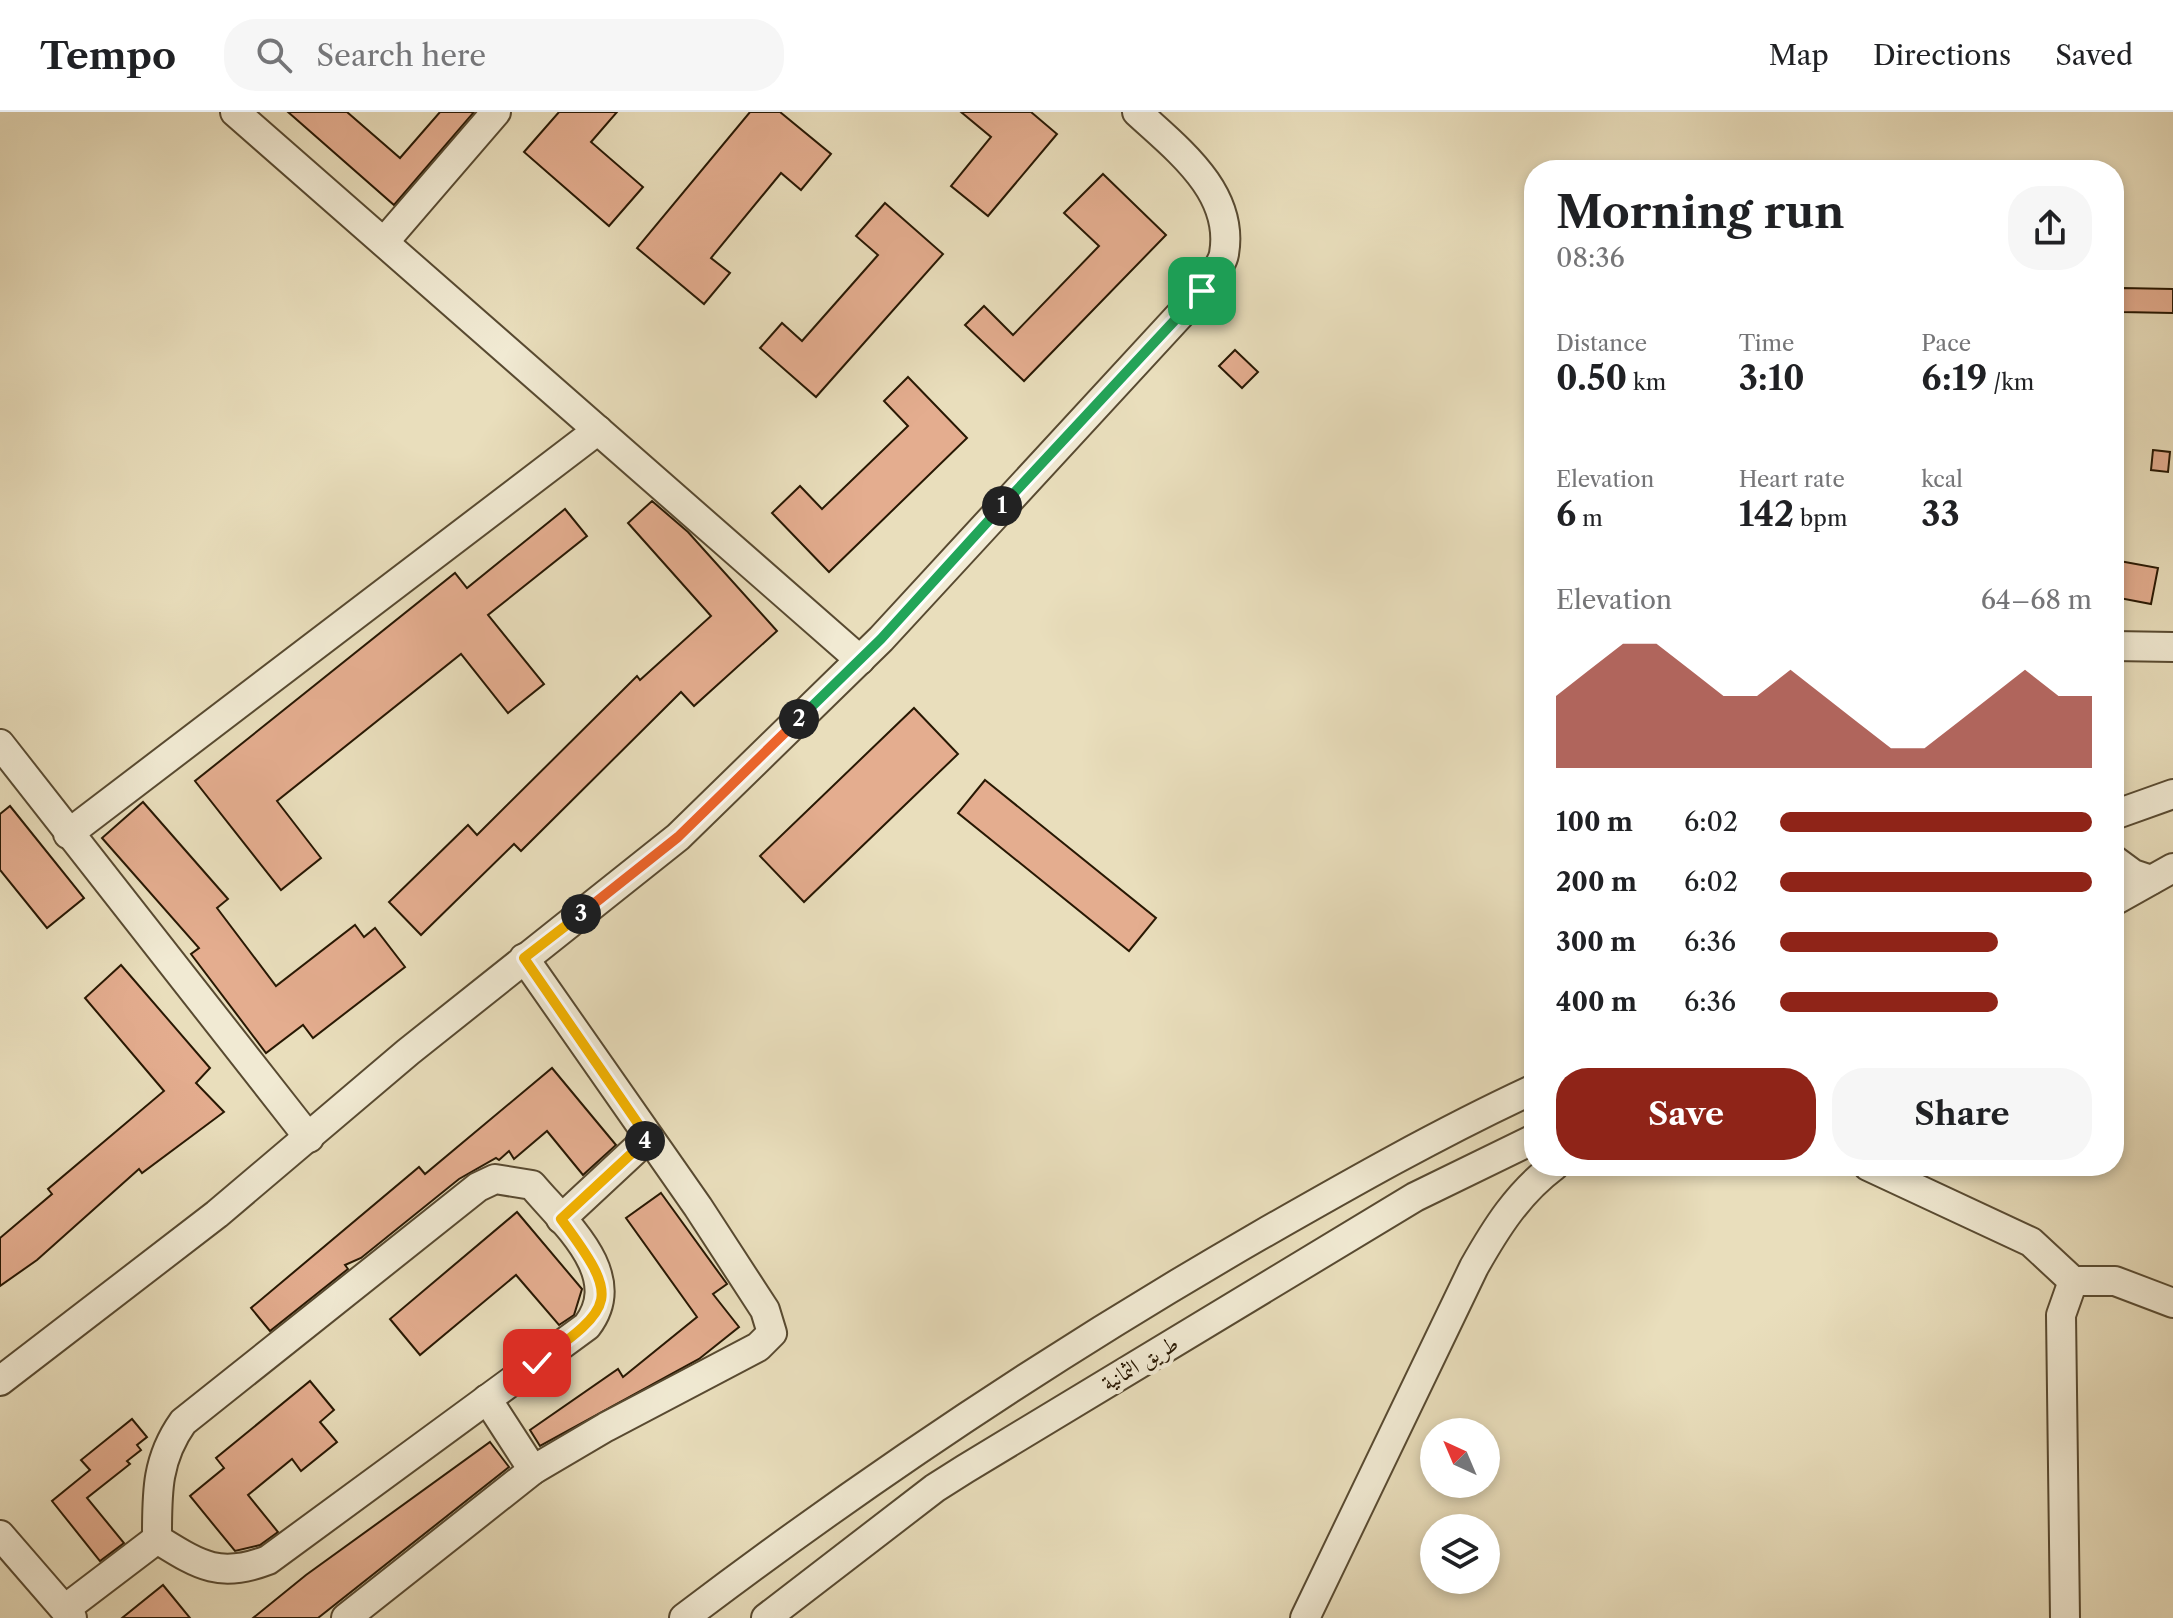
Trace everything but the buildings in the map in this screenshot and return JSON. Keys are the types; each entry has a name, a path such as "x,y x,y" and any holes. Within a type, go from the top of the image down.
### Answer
{"street":[{"path":"236,112 860,660"},
{"path":"384,242 496,112"},
{"path":"0,1381 205,1224 524,958 678,837 860,660 1202,291 1224,257 1225,223 1214,190 1137,112"},
{"path":"68,834 598,430"},
{"path":"2124,646 2173,647"},
{"path":"0,744 309,1138"},
{"path":"2124,813 2173,794"},
{"path":"2124,868 2162,874"},
{"path":"2124,895 2162,874"},
{"path":"346,1618 533,1470 606,1427 758,1347 772,1333 771,1322 756,1296 524,958"},
{"path":"684,1618 864,1485 1139,1305 1394,1159 1524,1094"},
{"path":"561,1219 648,1138"},
{"name":"طريق الثمانية","path":"766,1618 955,1475 1415,1197 1524,1144"},
{"path":"1305,1618 1482,1254 1520,1196 1543,1176"},
{"path":"1889,1176 2031,1242 2073,1281 2115,1281 2173,1303"},
{"path":"0,1535 68,1614 157,1539 159,1466 175,1433 204,1402 478,1187 495,1179 532,1185 598,1268 602,1287 599,1310 587,1326 268,1560 222,1571 192,1561 157,1539"},
{"path":"2065,1618 2061,1315 2073,1281"},
{"path":"487,1399 533,1470"}],"route":[{"path":"537,1363 587,1326 599,1310 602,1287 598,1268 561,1219 648,1138 612,1081 524,958 678,837 881,639 1202,291"}]}
